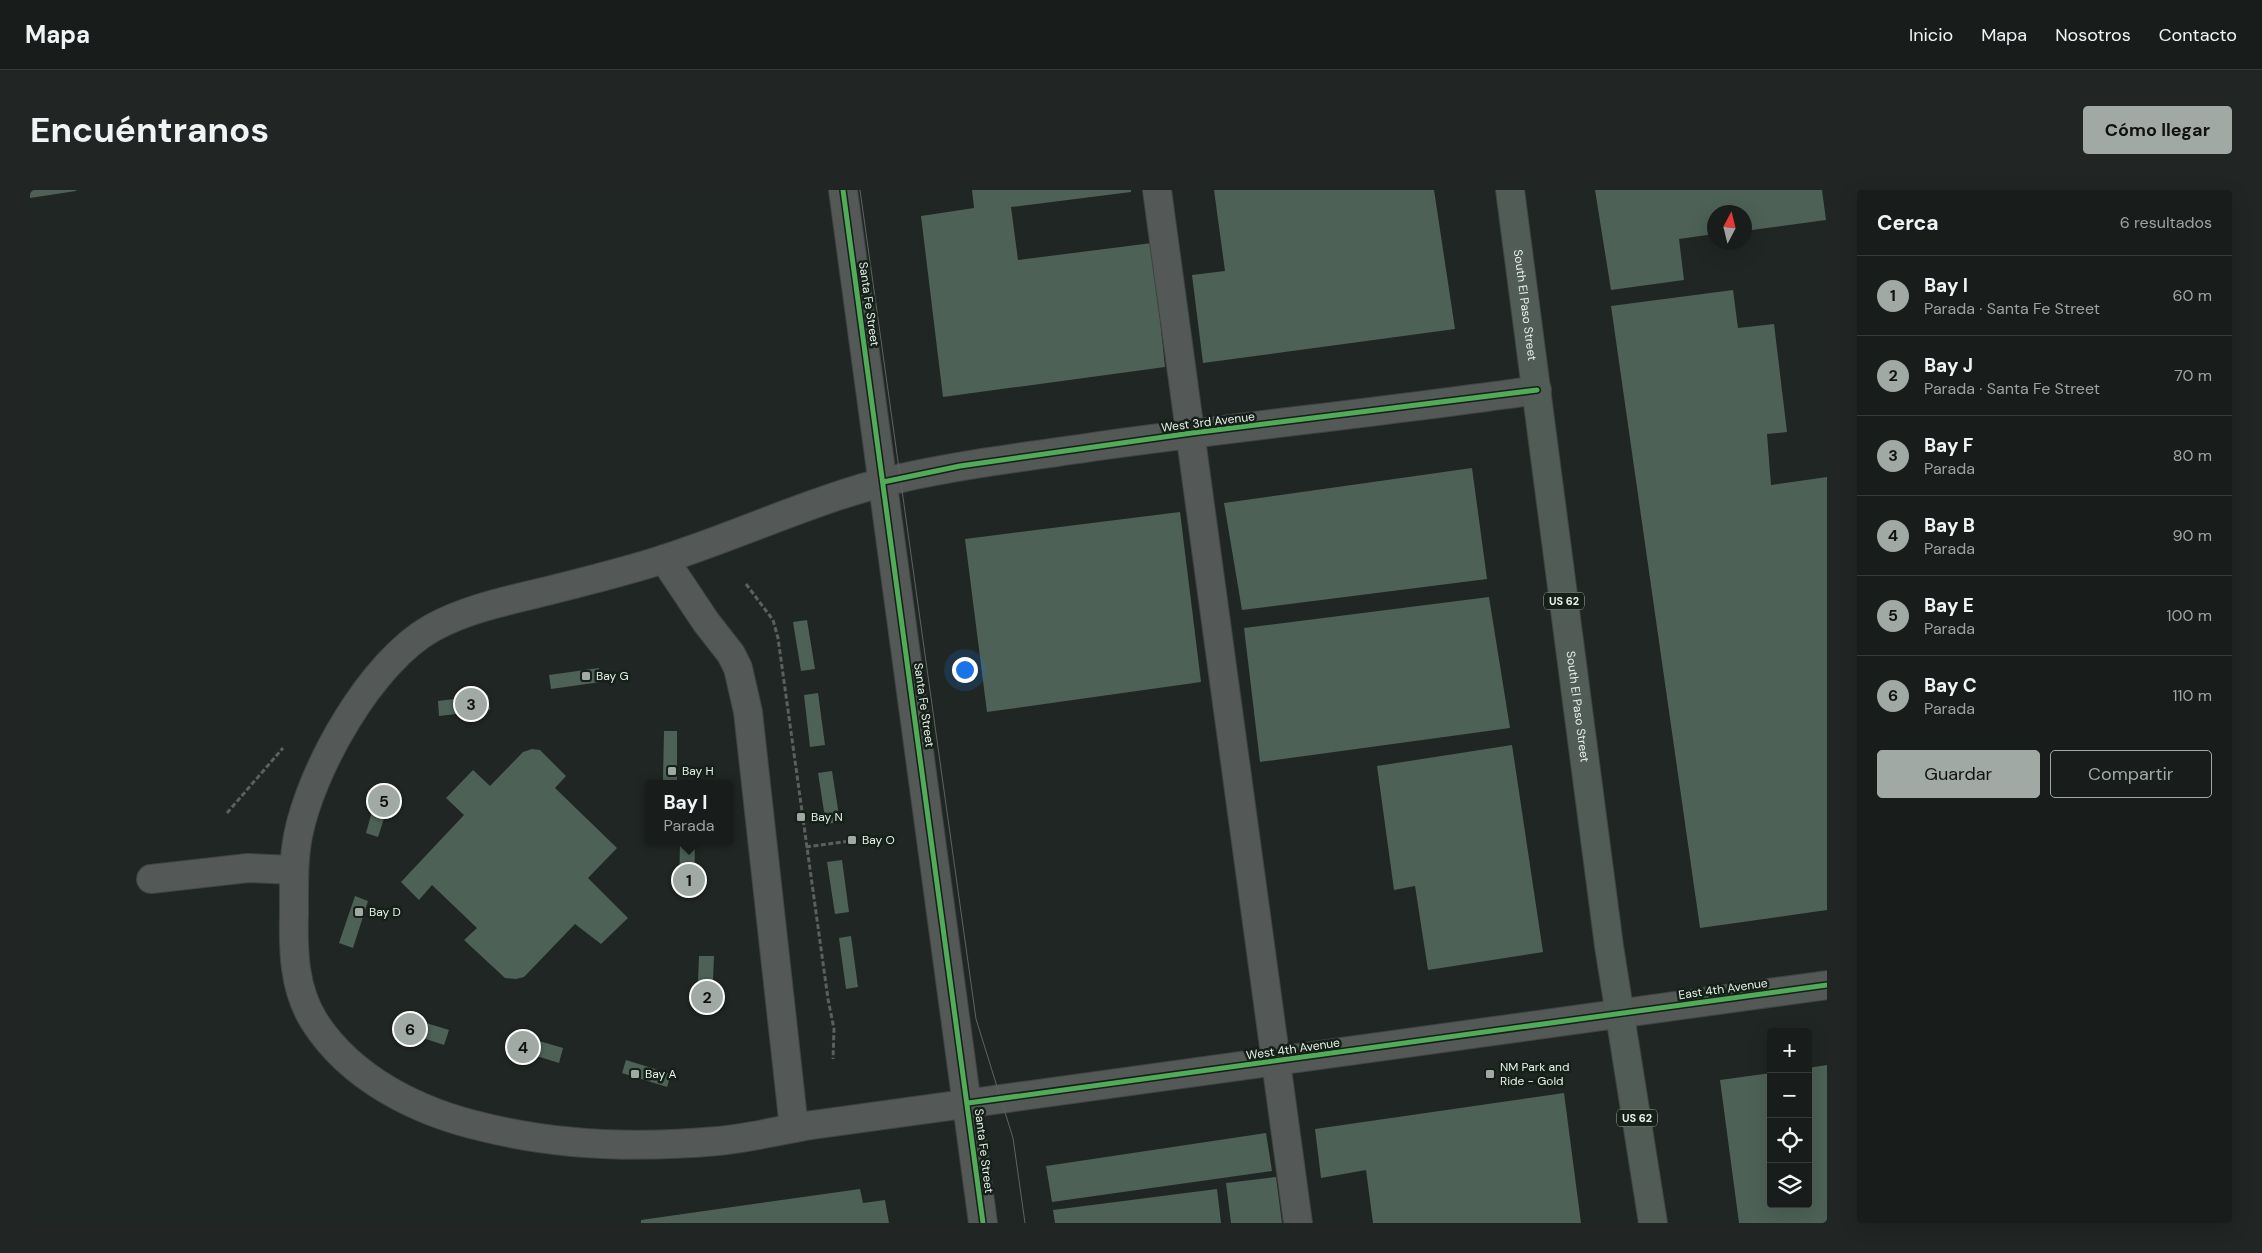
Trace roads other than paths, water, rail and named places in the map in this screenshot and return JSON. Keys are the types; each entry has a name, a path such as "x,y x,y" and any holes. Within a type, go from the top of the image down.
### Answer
{"main road":[{"name":"South El Paso Street","path":"1510,190 1608,936 1653,1223"}],"street":[{"name":"Santa Fe Street","path":"843,190 983,1223"},
{"path":"1157,190 1192,433 1298,1223"},
{"name":"West 3rd Avenue","path":"294,870 298,834 310,794 334,740 379,675 406,645 434,627 467,613 664,559 818,503 883,482 960,466 1192,433 1537,390"},
{"path":"664,559 731,654 738,668 748,712 794,1128"},
{"path":"151,879 248,868 294,870"},
{"name":"West 4th Avenue","path":"294,870 293,949 296,973 303,1000 316,1024 335,1047 367,1076 419,1108 483,1127 554,1140 643,1144 724,1140 968,1103 1621,1012"},
{"name":"East 4th Avenue","path":"1621,1012 1827,985"}],"tram line":[{"path":"860,190 976,1019 1013,1138 1025,1223"}],"place":[{"name":"Bay G","path":"586,676"},
{"name":"Bay F","path":"471,704"},
{"name":"Bay H","path":"672,771"},
{"name":"Bay E","path":"384,801"},
{"name":"Bay N","path":"801,817"},
{"name":"Bay O","path":"852,840"},
{"name":"Bay I","path":"689,880"},
{"name":"Bay D","path":"359,912"},
{"name":"Bay J","path":"707,997"},
{"name":"Bay C","path":"410,1029"},
{"name":"Bay B","path":"523,1047"},
{"name":"Bay A","path":"635,1074"},
{"name":"NM Park and Ride - Gold","path":"1490,1074"}]}
